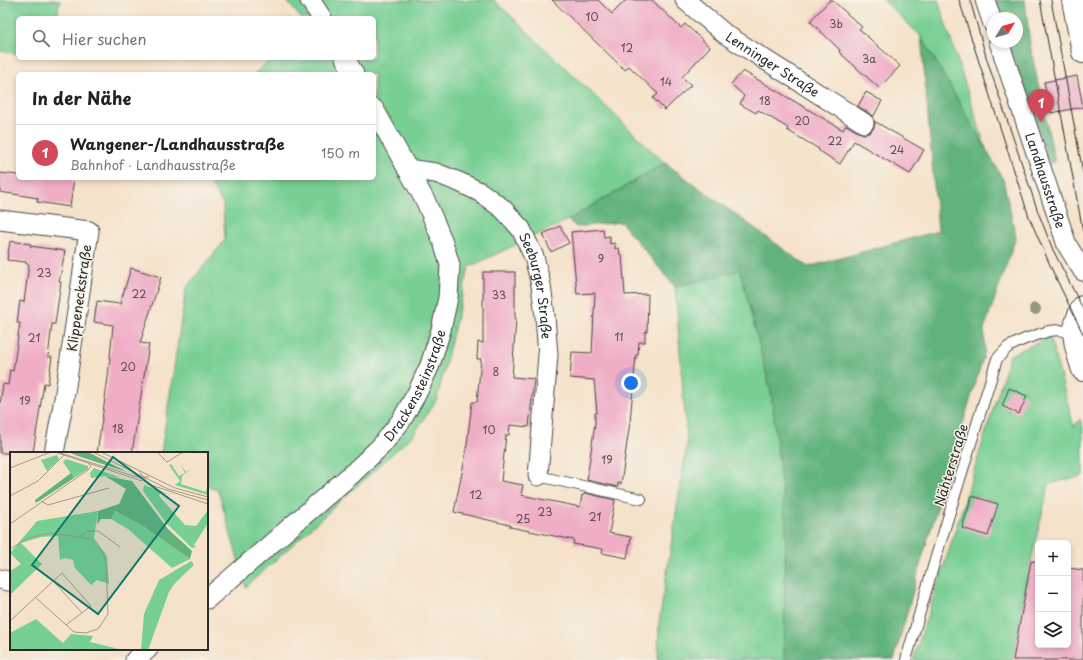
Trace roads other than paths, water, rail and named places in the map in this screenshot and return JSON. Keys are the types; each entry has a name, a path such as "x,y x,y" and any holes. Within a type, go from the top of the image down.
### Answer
{"street":[{"path":"310,0 321,16"},
{"name":"Lenninger Straße","path":"685,0 725,34 864,123"},
{"path":"985,0 989,12"},
{"path":"1073,0 1083,52"},
{"name":"Landhausstraße","path":"1001,48 1067,245 1083,271"},
{"path":"346,60 353,72"},
{"name":"Drackensteinstraße","path":"208,598 353,473 382,445 401,421 417,393 430,365 441,330 448,298 450,265 443,242 426,202 376,113"},
{"name":"Seeburger Straße","path":"407,169 436,173 480,192 503,209 521,229 534,257 541,285 548,355 538,476"},
{"name":"Klippeneckstraße","path":"0,220 89,231 64,399 54,452"},
{"path":"1083,307 1076,320 1074,333 1076,350 1083,370"},
{"path":"0,578 10,581"},
{"path":"135,660 147,650"}],"lane":[{"name":"Nähterstraße","path":"906,660 935,560 998,359 1008,347 1025,339 1049,331 1059,330 1074,333"},
{"path":"538,476 641,498"}],"tram line":[{"path":"959,0 1029,217 1083,334"},
{"path":"970,0 987,60 1038,212 1053,250 1083,309"},
{"path":"1040,0 1083,232"},
{"path":"1051,0 1083,173"}],"place":[{"name":"Wangener-/Landhausstraße","path":"1041,122"}]}
